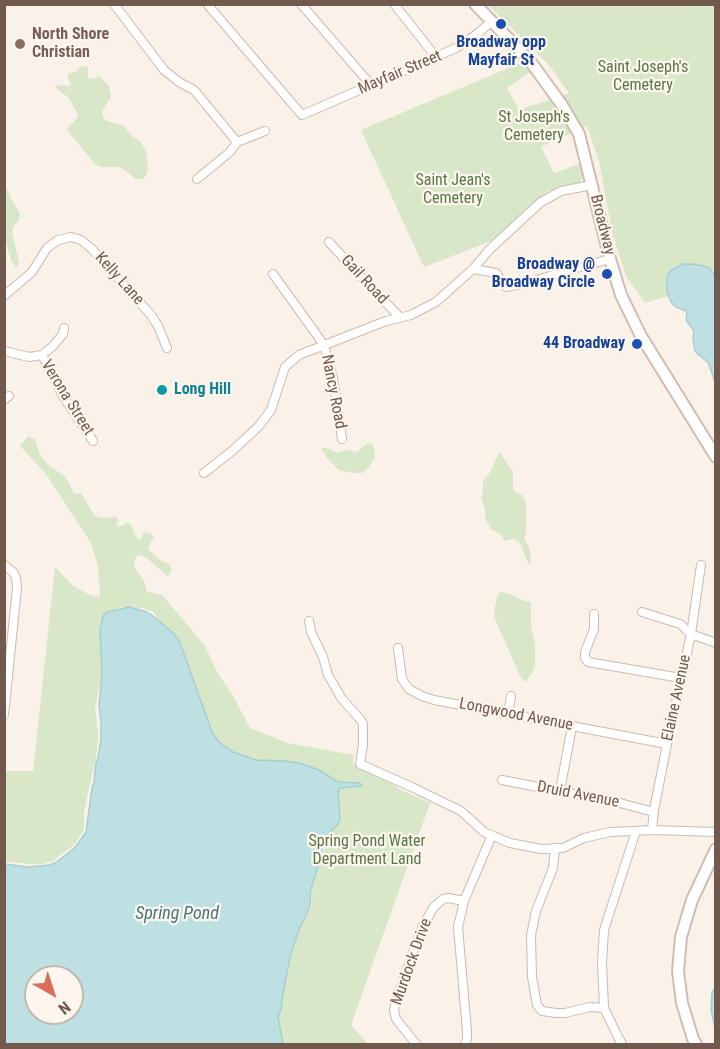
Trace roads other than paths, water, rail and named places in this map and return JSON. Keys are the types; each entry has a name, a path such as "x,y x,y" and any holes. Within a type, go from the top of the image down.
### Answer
{"main road":[{"name":"Broadway","path":"476,4 530,61 562,105 579,134 621,295 641,336 716,457"},
{"path":"696,1044 682,1003 678,971 681,937 692,900 716,849"}],"street":[{"path":"114,4 164,70 194,90 237,142"},
{"name":"Mayfair Street","path":"207,4 302,115 456,48 492,21"},
{"path":"301,4 371,85"},
{"path":"394,4 436,57"},
{"path":"197,179 230,152 237,142 265,131"},
{"path":"204,473 258,427 271,410 285,367 299,355 386,321 411,315 436,302 541,202 561,191 592,185"},
{"name":"Kelly Lane","path":"4,296 32,272 48,248 58,240 71,237 81,240 93,249 151,315 167,348"},
{"name":"Gail Road","path":"329,242 400,317"},
{"path":"473,269 496,273 506,287 610,259"},
{"path":"273,274 324,345"},
{"path":"42,355 63,334 64,328"},
{"name":"Nancy Road","path":"324,345 333,378 342,439"},
{"name":"Verona Street","path":"4,351 29,357 42,355 63,396 93,441"},
{"path":"4,565 10,568 16,577 17,588 4,715"},
{"name":"Elaine Avenue","path":"652,830 667,744 691,634 701,565"},
{"path":"642,612 680,624 691,634 716,643"},
{"path":"594,614 594,629 585,652 586,660 681,678"},
{"path":"309,621 328,675 342,699 362,721 363,739 360,764 461,811 484,832 510,843 541,849 563,848 584,838 610,832 652,830 716,832"},
{"name":"Longwood Avenue","path":"398,648 402,679 409,689 434,700 667,744"},
{"path":"507,714 511,696"},
{"path":"560,791 572,726"},
{"name":"Druid Avenue","path":"502,780 620,803 654,812"},
{"path":"622,1044 604,1008 602,962 604,930 636,831"},
{"name":"Murdock Drive","path":"465,1044 467,1031 458,927 464,902 492,835"},
{"path":"555,848 553,868 536,911 531,935 532,977 537,1005 542,1011 556,1013 604,1008"},
{"name":"Murdock Drive","path":"416,1044 396,1019 394,1010 397,998 428,915 443,899 464,902"}],"water":[{"path":"683,264 704,266 715,275 715,382 708,362 695,351 694,331 686,320 686,311 671,302 667,291 667,276"},
{"name":"Spring Pond","path":"129,607 147,612 172,632 179,640 212,732 218,741 233,752 256,760 299,763 319,770 338,782 360,783 362,786 340,788 338,792 340,819 323,845 311,889 310,904 290,957 278,1017 283,1044 5,1044 5,864 28,867 55,863 77,845 86,832 101,739 100,631 103,616 107,612"},
{"path":"715,987 715,1028 711,1010 712,993"}],"place":[{"name":"Broadway opp Mayfair St","path":"501,24"},
{"name":"North Shore Christian","path":"20,44"},
{"name":"Broadway @ Broadway Circle","path":"607,274"},
{"name":"44 Broadway","path":"637,344"},
{"name":"Long Hill","path":"162,390"}],"park label":[{"name":"Saint Joseph's Cemetery","path":"643,77"},
{"name":"St Joseph's Cemetery","path":"534,127"},
{"name":"Saint Jean's Cemetery","path":"453,190"},
{"name":"Spring Pond Water Department Land","path":"367,851"}]}
